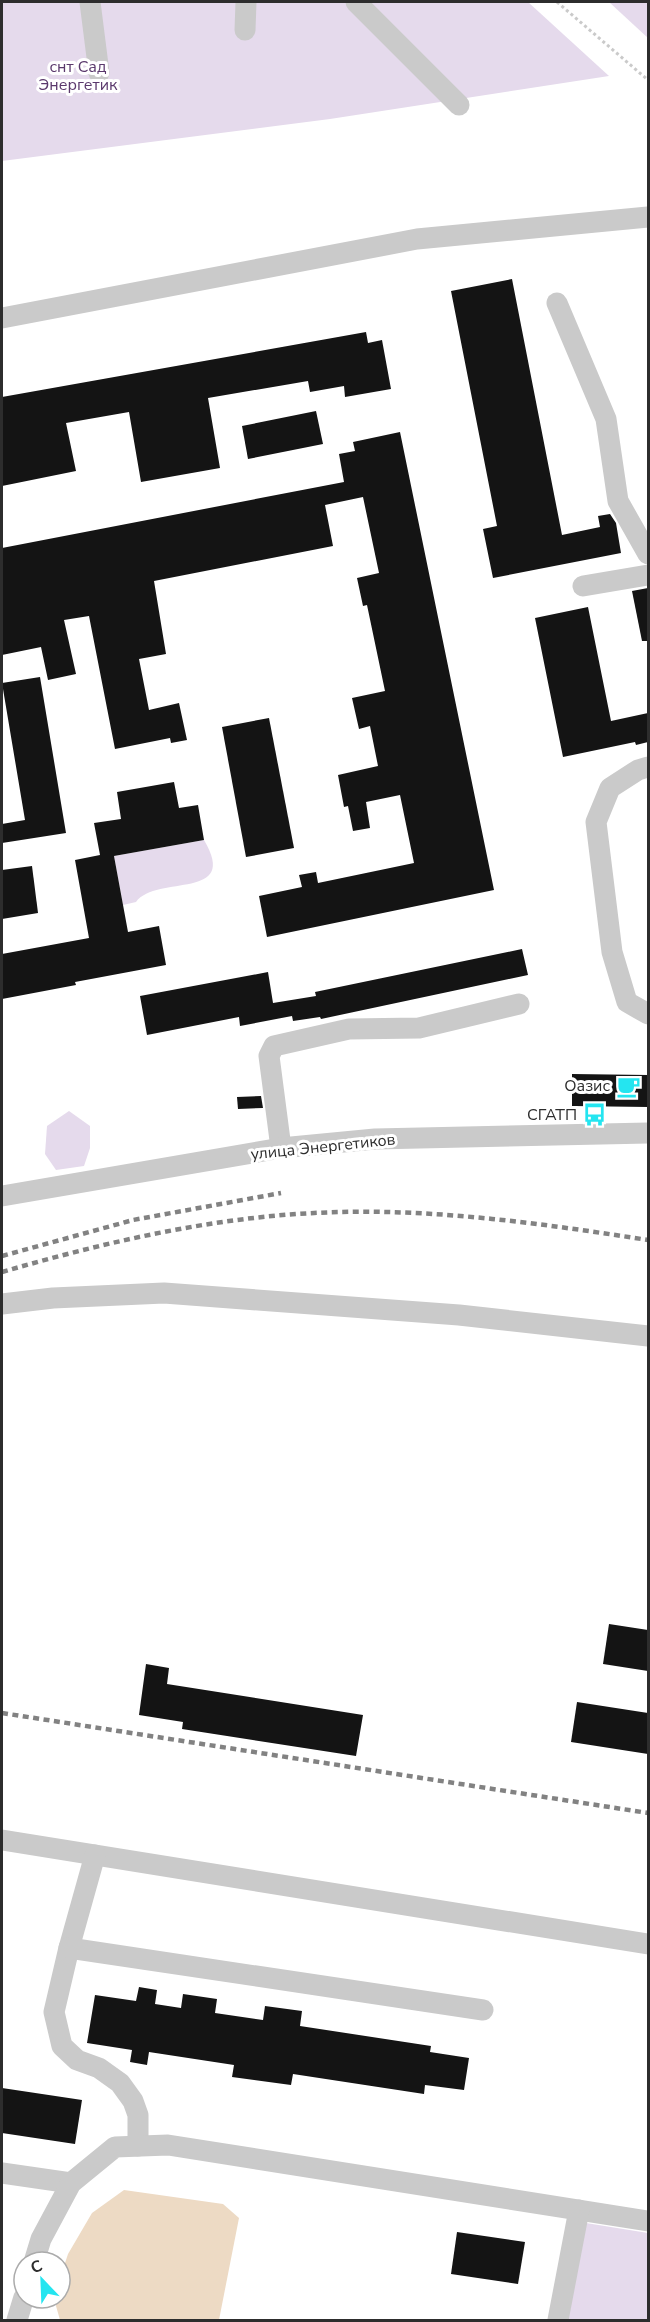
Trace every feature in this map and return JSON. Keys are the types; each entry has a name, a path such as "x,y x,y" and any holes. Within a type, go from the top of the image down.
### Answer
{"street":[{"path":"90,2 99,73"},
{"path":"246,2 246,30"},
{"path":"356,2 459,105"},
{"path":"2,318 417,239 648,217"},
{"path":"557,303 606,419 618,501 648,555"},
{"path":"583,586 648,575"},
{"path":"648,767 638,770 610,788 596,822 612,952 627,1002 648,1014"},
{"path":"281,1148 269,1056 274,1046 348,1029 419,1028 519,1004"},
{"name":"улица Энергетиков","path":"2,1196 281,1148 375,1139 648,1133"},
{"path":"2,1304 52,1298 164,1293 459,1315 648,1336"},
{"path":"2,1840 648,1944"},
{"path":"95,1855 54,2012 62,2046 77,2060 99,2068 120,2083 133,2101 138,2115 138,2146"},
{"path":"69,1948 483,2010"},
{"path":"37,2250 40,2239 70,2183 115,2147 168,2145 648,2221"},
{"path":"2,2173 70,2183"},
{"path":"558,2320 579,2210"}],"path":[{"path":"557,2 648,80"}],"green space":[{"name":"снт Сад Энергетик","path":"2,2 528,2 609,76 330,119 2,161"},
{"path":"609,2 648,2 648,38"},
{"path":"204,840 212,859 212,871 204,879 161,889 146,894 136,902 123,905 114,856"},
{"path":"69,1111 90,1126 90,1148 84,1166 56,1170 45,1154 47,1126"},
{"path":"586,2223 648,2233 648,2320 568,2320"}],"shaded area":[{"path":"124,2190 223,2204 239,2218 219,2320 60,2320 57,2310 72,2310 70,2250 92,2213"}],"building":[{"path":"512,279 562,535 600,527 598,516 610,514 616,523 621,553 493,578 483,529 497,526 451,291"},
{"path":"366,332 368,343 382,340 391,389 345,397 344,386 310,392 308,381 208,398 220,468 141,482 129,412 66,423 76,471 2,486 2,397"},
{"path":"316,411 323,444 248,459 242,426"},
{"path":"400,432 494,890 267,937 259,896 302,887 299,875 316,872 318,883 414,863 400,795 366,802 370,828 353,831 348,806 344,807 338,775 378,766 370,726 359,729 352,698 385,691 367,605 363,606 357,578 379,573 363,497 325,505 333,546 154,581 166,654 139,659 149,710 179,703 187,740 171,743 170,738 115,749 89,616 64,620 76,674 48,680 41,647 2,655 2,548 344,482 339,454 355,451 353,442"},
{"path":"648,588 648,641 642,641 632,591"},
{"path":"588,607 611,721 648,713 648,742 636,745 635,742 563,757 535,618"},
{"path":"40,677 66,833 2,843 2,824 25,820 2,683"},
{"path":"269,718 294,848 246,857 222,727"},
{"path":"174,782 179,808 198,805 204,840 114,856 128,932 159,926 166,965 75,982 76,985 2,999 2,954 89,938 75,860 100,855 94,823 121,819 117,792"},
{"path":"32,866 38,913 2,919 2,870"},
{"path":"522,949 528,975 321,1019 320,1017 293,1021 292,1016 240,1026 239,1017 147,1035 140,996 268,972 273,1003 316,996 315,992"},
{"path":"572,1074 648,1075 648,1107 572,1106"},
{"path":"261,1096 263,1108 238,1109 237,1097"},
{"path":"609,1624 648,1630 648,1671 603,1664"},
{"path":"146,1664 169,1668 167,1684 363,1715 356,1756 182,1729 183,1722 139,1715"},
{"path":"577,1702 648,1713 648,1754 571,1742"},
{"path":"139,1987 157,1990 155,2004 181,2008 183,1994 217,1999 215,2013 263,2020 265,2006 302,2011 300,2026 431,2046 430,2052 469,2058 464,2090 425,2085 424,2094 293,2074 291,2085 232,2077 234,2065 149,2052 147,2065 130,2062 132,2050 87,2043 95,1995 136,2001"},
{"path":"2,2088 82,2100 75,2144 2,2133"},
{"path":"457,2232 525,2242 518,2284 451,2274"}],"railway":[{"path":"2,1256 133,1220 281,1193"},
{"path":"2,1272 78,1251 196,1226 314,1213 440,1214 524,1222 648,1240"},
{"path":"2,1713 648,1813"}],"place":[{"name":"Оазис","path":"628,1086"},
{"name":"СГАТП","path":"595,1115"}]}
